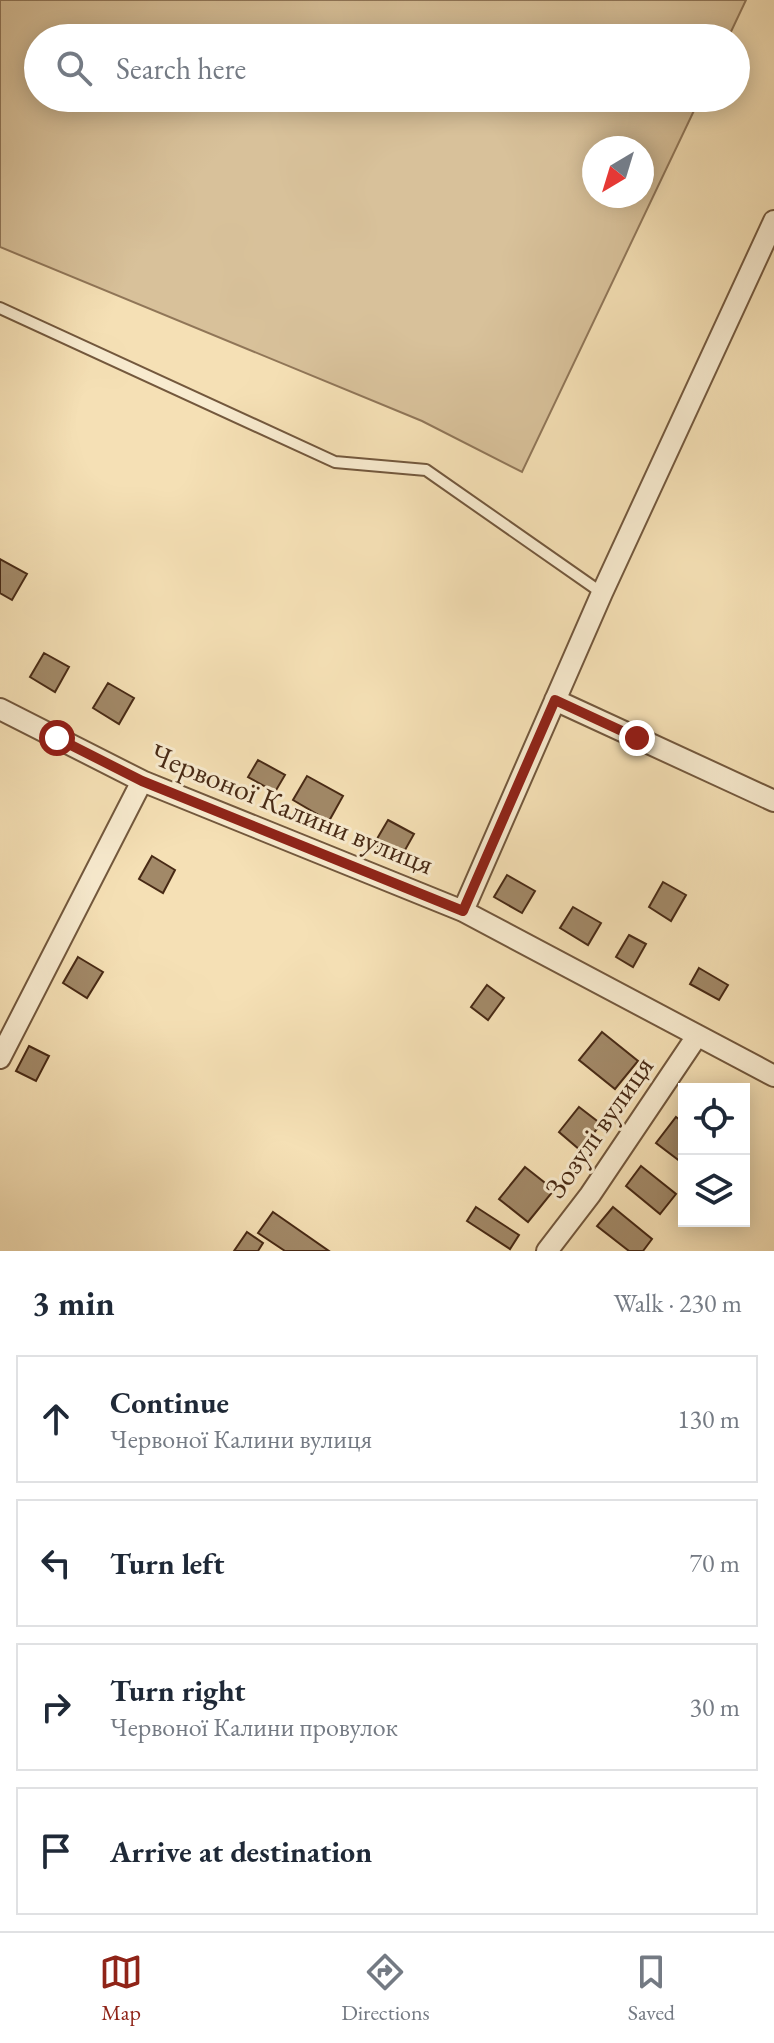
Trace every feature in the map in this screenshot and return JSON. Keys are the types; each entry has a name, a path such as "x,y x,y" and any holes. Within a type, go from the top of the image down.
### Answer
{"street":[{"path":"463,911 602,593 774,221"},
{"path":"555,700 774,801"},
{"name":"Червоної Калини вулиця","path":"0,709 142,781 463,911 774,1076"},
{"path":"0,1058 142,781"},
{"name":"Зозулі вулиця","path":"547,1251 590,1195 697,1036"}],"lane":[{"path":"0,308 335,462 426,470 602,593"}],"shaded area":[{"path":"0,0 746,0 735,24 24,24 24,112 693,112 654,195 654,136 582,136 582,208 648,208 522,472 422,421 0,247"}],"building":[{"path":"0,559 27,574 12,600 0,593"},
{"path":"44,653 69,667 55,692 30,677"},
{"path":"108,683 134,698 119,724 93,708"},
{"path":"258,760 285,775 275,792 248,777"},
{"path":"307,776 343,796 329,821 293,800"},
{"path":"388,820 414,834 400,859 374,844"},
{"path":"152,856 175,870 163,893 139,879"},
{"path":"507,875 535,891 522,913 494,897"},
{"path":"663,882 686,895 671,921 649,907"},
{"path":"573,907 601,923 588,945 560,928"},
{"path":"629,935 646,944 633,967 616,957"},
{"path":"78,957 103,972 87,998 63,983"},
{"path":"699,968 728,985 719,1000 690,984"},
{"path":"487,985 504,998 488,1020 471,1007"},
{"path":"602,1032 638,1061 615,1089 579,1060"},
{"path":"29,1046 49,1056 36,1081 16,1071"},
{"path":"579,1107 601,1124 580,1150 559,1132"},
{"path":"676,1117 678,1118 678,1160 656,1143"},
{"path":"641,1166 676,1194 660,1214 626,1186"},
{"path":"525,1167 554,1190 528,1222 499,1199"},
{"path":"476,1207 519,1235 510,1249 467,1221"},
{"path":"613,1207 652,1239 643,1251 629,1251 597,1226"},
{"path":"273,1212 329,1251 285,1251 258,1233"},
{"path":"247,1232 263,1243 258,1251 234,1251"}],"route":[{"path":"57,738 142,781 463,911 555,700 637,738"}]}
